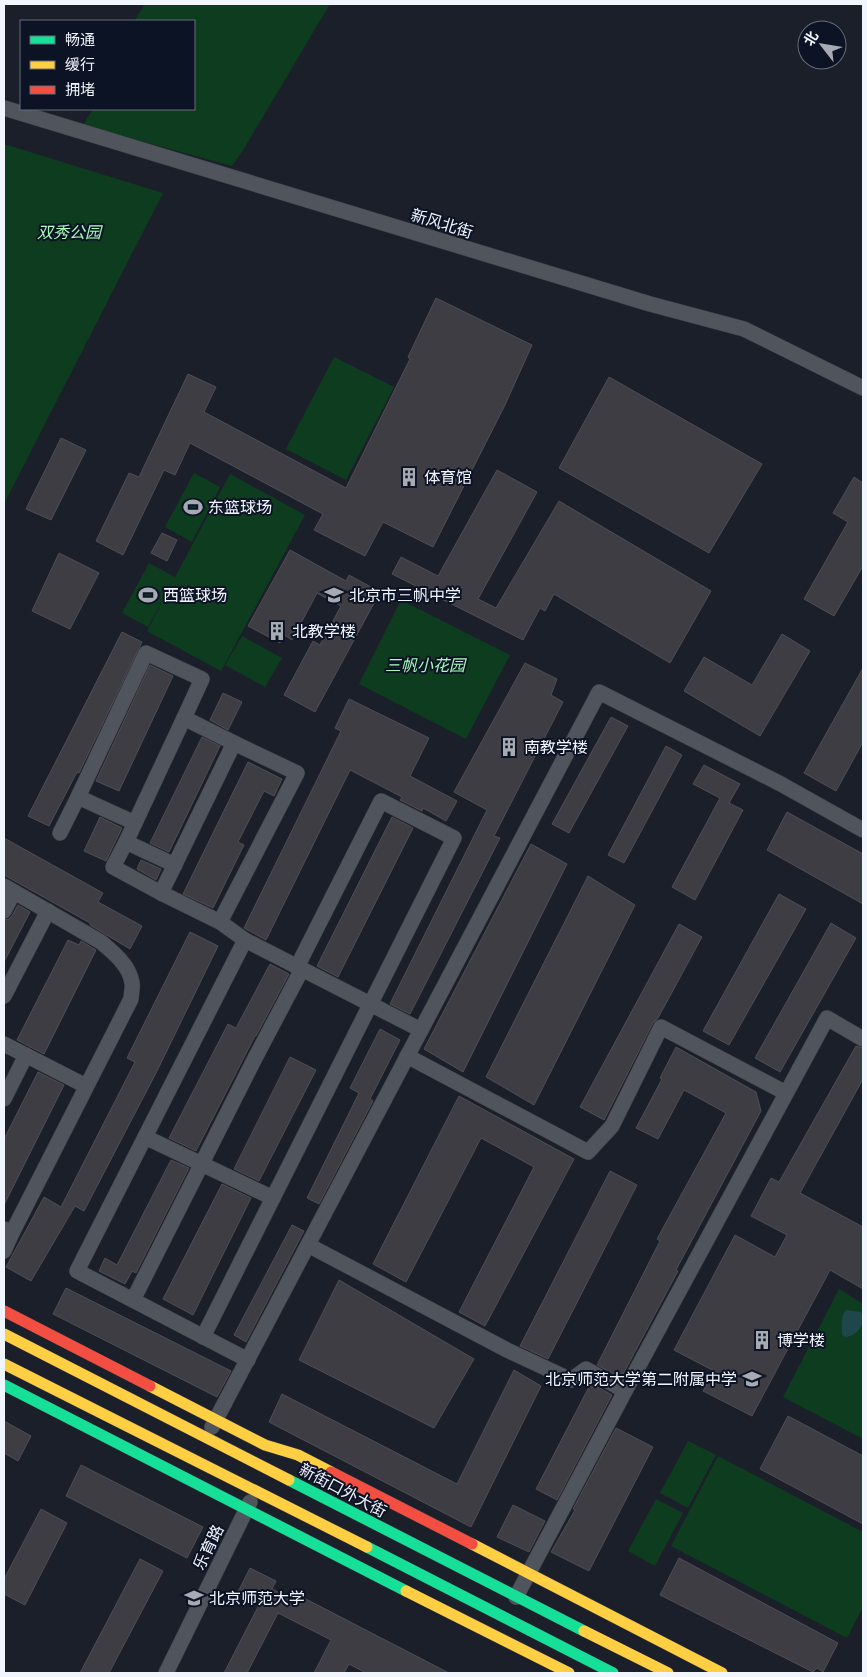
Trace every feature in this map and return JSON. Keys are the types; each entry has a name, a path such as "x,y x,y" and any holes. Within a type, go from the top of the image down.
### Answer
{"street":[{"name":"新风北街","path":"4,108 650,304 744,328 863,388"},
{"path":"60,833 146,653 202,680 114,867 220,922 245,940 421,1030"},
{"path":"206,1437 600,692 779,783 863,830"},
{"path":"184,718 296,772 220,922"},
{"path":"161,893 234,743"},
{"path":"78,797 135,823"},
{"path":"133,1300 300,968 381,801 454,838 203,1337"},
{"path":"126,842 175,865"},
{"path":"4,911 9,889 101,942 126,967 132,982 131,999 8,1231 4,1251"},
{"path":"4,996 48,911"},
{"path":"245,940 77,1271 248,1360"},
{"path":"4,963 17,970"},
{"path":"516,1597 827,1018 863,1039"},
{"path":"407,1056 588,1152 612,1126 660,1027 786,1093"},
{"path":"4,1044 86,1086"},
{"path":"4,1099 26,1055"},
{"path":"145,1137 273,1198"},
{"path":"308,1245 507,1350 570,1380 586,1369 625,1391"},
{"path":"4,1311 266,1445 298,1455 722,1673"},
{"name":"新街口外大街","path":"4,1334 668,1673"},
{"path":"4,1364 613,1673"},
{"path":"4,1385 569,1673"},
{"name":"乐育路","path":"166,1673 256,1491"}],"green space":[{"path":"145,4 330,4 232,166 83,125 92,110 195,110 195,20 135,20"},
{"name":"双秀公园","path":"4,144 163,193 4,504"},
{"path":"334,357 394,387 346,480 286,449"},
{"name":"东篮球场","path":"194,473 220,487 192,542 165,527"},
{"path":"230,474 305,515 221,671 147,631 174,579 148,627 122,613 149,563 175,577"},
{"name":"三帆小花园","path":"401,600 510,655 466,739 359,684"},
{"path":"242,636 282,658 265,687 225,665"},
{"path":"839,1289 863,1304 863,1439 783,1397"},
{"path":"688,1441 716,1455 688,1508 660,1493"},
{"path":"718,1456 863,1532 863,1607 847,1638 671,1546"},
{"path":"656,1499 683,1513 655,1566 628,1551"}],"shaded area":[{"path":"846,1310 861,1312 863,1320 855,1334 846,1337 842,1335 842,1325"}],"building":[{"path":"436,298 532,345 505,405 433,547 383,522 365,556 314,530 323,514 190,443 175,475 164,470 123,555 96,541 129,473 139,477 188,374 216,387 204,412 346,488 410,359 408,357"},
{"path":"609,377 762,464 709,553 559,468"},
{"path":"61,438 86,450 51,520 26,509"},
{"path":"497,470 537,492 478,599 496,608 559,501 711,591 670,663 554,594 545,611 540,608 523,640 392,574 401,557 438,576"},
{"path":"854,477 863,483 863,566 834,616 804,599 848,522 833,513"},
{"path":"162,533 177,540 167,561 151,553"},
{"name":"北教学楼","path":"290,550 346,581 349,575 380,592 315,712 284,695 313,641 320,645 341,606 317,593 292,640 284,635 280,643 248,626"},
{"path":"59,553 99,573 70,629 32,611"},
{"path":"122,632 142,642 79,773 77,772 49,826 28,816"},
{"path":"782,634 810,651 760,736 684,691 704,657 752,685"},
{"name":"南教学楼","path":"525,663 557,679 551,695 563,702 494,836 500,838 410,1014 390,1004 487,810 454,792"},
{"path":"150,665 173,676 119,791 96,781"},
{"path":"863,668 863,742 836,791 804,773"},
{"path":"223,693 242,702 228,730 210,720"},
{"path":"349,699 429,738 410,776 457,801 446,821 423,808 422,811 400,800 402,797 350,770 266,940 244,928 341,731 335,728"},
{"path":"611,717 628,726 569,833 552,824"},
{"path":"202,737 220,746 169,852 150,843"},
{"path":"666,746 682,755 624,863 608,855"},
{"path":"248,762 282,779 274,796 264,791 238,842 244,845 213,908 183,894"},
{"path":"704,765 740,784 729,803 743,810 695,900 672,887 720,798 693,784"},
{"path":"787,812 863,854 863,904 767,850"},
{"path":"100,817 122,828 106,861 84,851"},
{"path":"392,817 413,828 338,977 317,966"},
{"path":"4,838 103,893 98,902 142,926 130,949 90,925 90,923 4,875"},
{"path":"531,844 567,864 463,1072 424,1049"},
{"path":"141,860 161,869 156,880 137,869"},
{"path":"588,876 635,905 534,1105 486,1077"},
{"path":"779,894 806,909 729,1045 703,1031"},
{"path":"18,905 30,912 4,962 4,920 12,916"},
{"path":"831,923 856,938 780,1072 755,1058"},
{"path":"679,924 702,937 658,1018 653,1023 604,1120 580,1107"},
{"path":"190,932 218,946 156,1073 84,1211 75,1206 31,1281 6,1267 44,1197 61,1207 135,1062 127,1058"},
{"path":"68,940 79,945 81,941 96,950 44,1054 17,1040"},
{"path":"270,964 289,974 196,1151 169,1138 228,1024 236,1028"},
{"path":"380,1029 400,1040 370,1099 373,1101 319,1204 307,1198 359,1093 350,1088"},
{"name":"博学楼","path":"856,1046 863,1048 863,1079 800,1193 863,1227 863,1289 830,1270 752,1416 703,1391 714,1371 674,1350 735,1235 775,1257 787,1235 751,1216 771,1178 779,1182"},
{"path":"676,1047 756,1092 761,1111 621,1378 597,1365 660,1241 657,1239 726,1113 684,1090 658,1139 636,1128 662,1079 660,1078"},
{"path":"290,1057 316,1070 259,1181 234,1169"},
{"path":"38,1072 64,1085 4,1205 4,1139"},
{"path":"459,1096 574,1159 485,1326 459,1312 534,1167 481,1138 406,1282 373,1264"},
{"path":"171,1160 189,1168 136,1273 132,1271 125,1284 99,1271 105,1258 117,1265"},
{"path":"610,1171 637,1185 548,1359 520,1346"},
{"path":"222,1184 251,1198 193,1315 163,1299"},
{"path":"292,1225 304,1231 246,1342 234,1335"},
{"path":"339,1280 474,1359 434,1428 299,1360"},
{"path":"66,1288 231,1371 217,1397 53,1314"},
{"path":"514,1370 541,1386 471,1527 269,1422 282,1394 457,1484"},
{"path":"591,1383 612,1395 557,1500 536,1489"},
{"path":"788,1416 863,1456 863,1524 760,1469"},
{"path":"4,1421 31,1436 18,1461 4,1453"},
{"path":"616,1428 653,1447 589,1571 551,1552 575,1510 573,1509"},
{"path":"81,1465 203,1527 187,1558 66,1496"},
{"path":"513,1505 545,1521 529,1552 497,1537"},
{"path":"41,1509 67,1523 25,1605 4,1594 4,1579"},
{"path":"679,1558 838,1643 823,1672 817,1668 813,1672 660,1595"},
{"path":"140,1559 163,1571 109,1673 80,1673"},
{"path":"250,1568 276,1581 272,1589 297,1602 300,1596 449,1673 366,1673 349,1664 344,1673 314,1673 331,1640 278,1613 247,1673 224,1673 260,1603 238,1592"}],"traffic: fast":[{"path":"4,1385 406,1591"},
{"path":"289,1480 584,1631"},
{"path":"367,1547 613,1673"}],"traffic: slow":[{"path":"4,1334 289,1480"},
{"path":"4,1364 367,1547"},
{"path":"150,1386 265,1445 298,1455 331,1472"},
{"path":"472,1544 722,1673"},
{"path":"406,1591 569,1673"},
{"path":"584,1631 668,1673"}],"traffic: jam":[{"path":"4,1311 150,1386"},
{"path":"331,1472 472,1544"}],"place":[{"name":"体育馆","path":"409,477"},
{"name":"东篮球场","path":"193,507"},
{"name":"西篮球场","path":"148,595"},
{"name":"北京市三帆中学","path":"334,595"},
{"name":"北教学楼","path":"277,631"},
{"name":"南教学楼","path":"509,747"},
{"name":"博学楼","path":"762,1340"},
{"name":"北京师范大学第二附属中学","path":"752,1379"},
{"name":"北京师范大学","path":"194,1598"}]}
